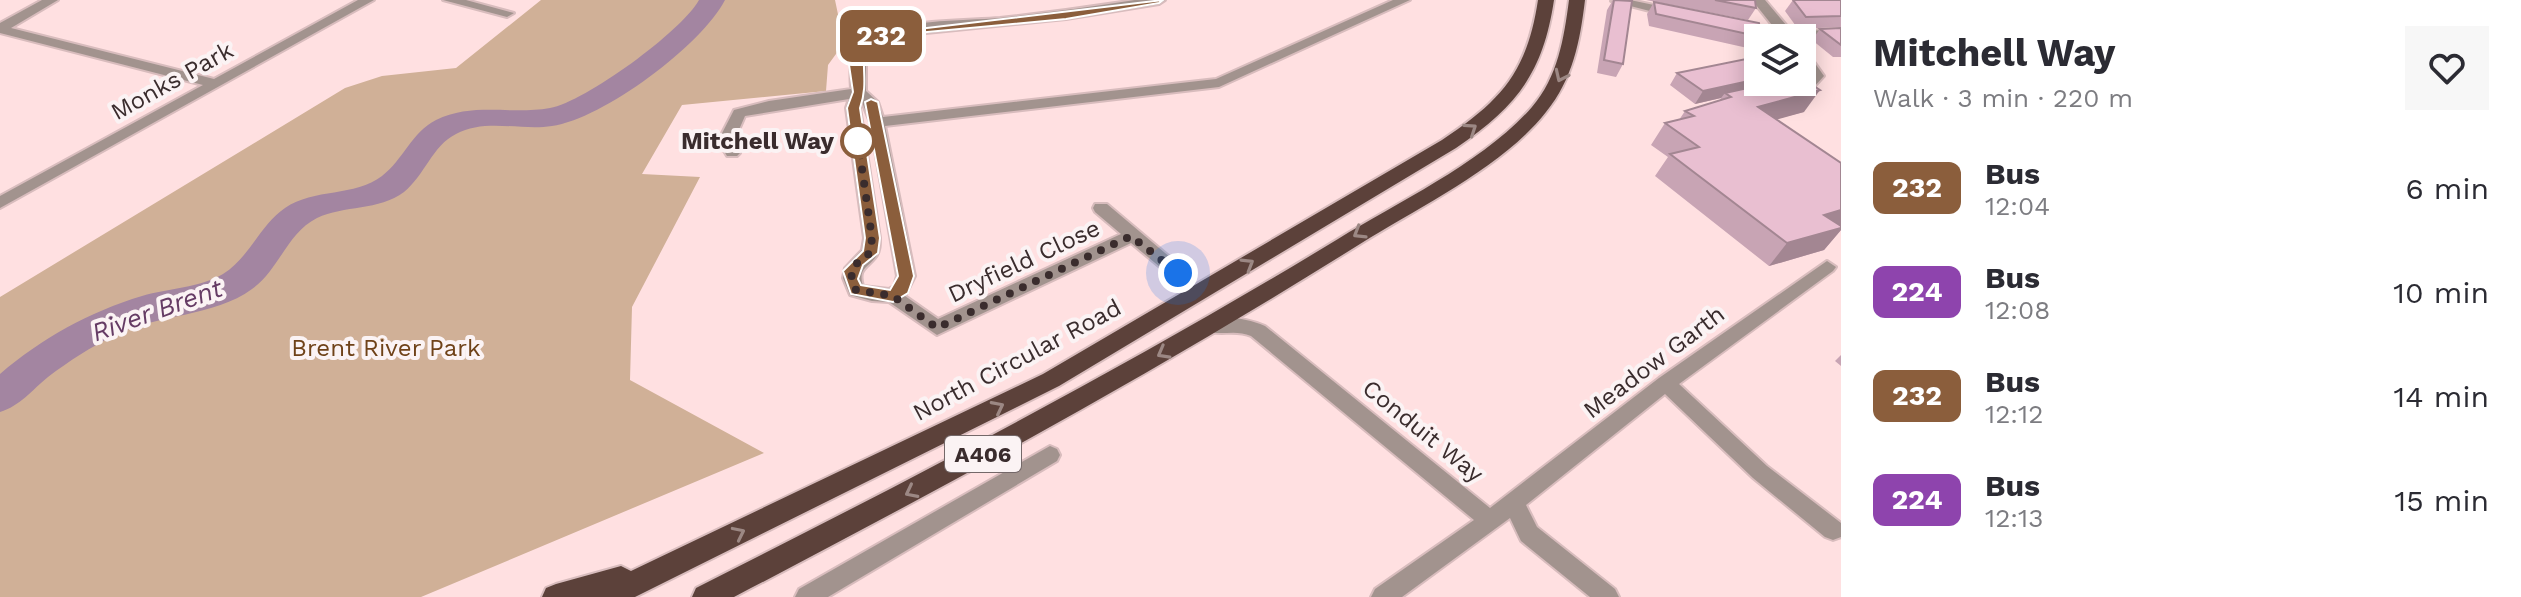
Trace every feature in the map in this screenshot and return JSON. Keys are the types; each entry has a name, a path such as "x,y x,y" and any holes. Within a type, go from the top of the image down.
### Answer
{"highway":[{"name":"North Circular Road","path":"606,597 1051,380 1476,126 1499,108 1531,68 1542,32 1546,0"},
{"name":"A406","path":"706,597 966,464 1212,326 1512,137 1538,113 1566,69 1577,0"},
{"path":"556,597 669,566"}],"street":[{"path":"0,29 52,0"},
{"name":"Monks Park","path":"0,203 368,0"},
{"path":"449,0 507,13"},
{"path":"859,92 871,102 877,122 906,276 902,289 893,296 856,290 850,271 870,253 872,238 853,108 859,92 855,65 864,45 880,36 1066,15 1159,0"},
{"path":"877,122 1219,83 1404,0"},
{"path":"1758,0 1778,24"},
{"path":"1617,1 1695,17"},
{"path":"1726,23 1744,27"},
{"path":"0,29 217,84"},
{"path":"1816,35 1841,33"},
{"path":"732,153 726,141 739,113 765,105 834,99 859,92"},
{"path":"0,184 16,194"},
{"name":"Dryfield Close","path":"1101,208 1178,273"},
{"name":"Dryfield Close","path":"893,296 937,328 1131,236"},
{"name":"Meadow Garth","path":"1490,521 1666,383 1827,267"},
{"name":"Conduit Way","path":"1212,326 1242,324 1258,331 1490,521"},
{"path":"1666,383 1760,472 1833,530"},
{"path":"807,597 1050,455"},
{"path":"1514,502 1529,534 1607,597"},
{"path":"1383,597 1490,521"}],"green space":[{"name":"Brent River Park","path":"541,0 835,0 844,43 828,65 826,91 682,105 642,174 700,177 632,307 630,380 764,453 421,597 0,597 0,297 345,88 382,76 456,68"}],"building":[{"path":"1614,0 1632,1 1623,64 1604,60"},
{"path":"1715,0 1755,0 1756,8"},
{"path":"1793,0 1841,0 1841,16 1806,17"},
{"path":"1654,2 1759,24 1744,24 1744,33 1656,14"},
{"path":"1841,28 1841,45 1820,29"},
{"path":"1744,59 1744,82 1703,91 1677,73"},
{"path":"1744,89 1744,96 1798,96 1758,107 1841,163 1841,210 1824,215 1841,228 1787,243 1670,154 1699,147 1665,123 1694,116 1685,111 1731,97 1725,93"}],"waterway":[{"name":"River Brent","path":"0,397 49,356 104,324 153,306 216,292 239,281 296,216 317,206 383,190 400,177 429,141 446,127 472,119 554,117 586,103 673,45 700,21 712,0"}],"bus line":[{"name":"232","path":"871,102 902,240 906,276 902,289 893,296 856,290 850,271 870,253 872,238 853,108 859,92 855,65 864,45 880,36 906,31 1066,15 1159,0"}],"place":[{"name":"Mitchell Way","path":"858,141"}],"route":[{"path":"858,141 872,238 870,253 850,271 851,279 856,290 893,296 937,328 1131,236 1178,273"}]}
